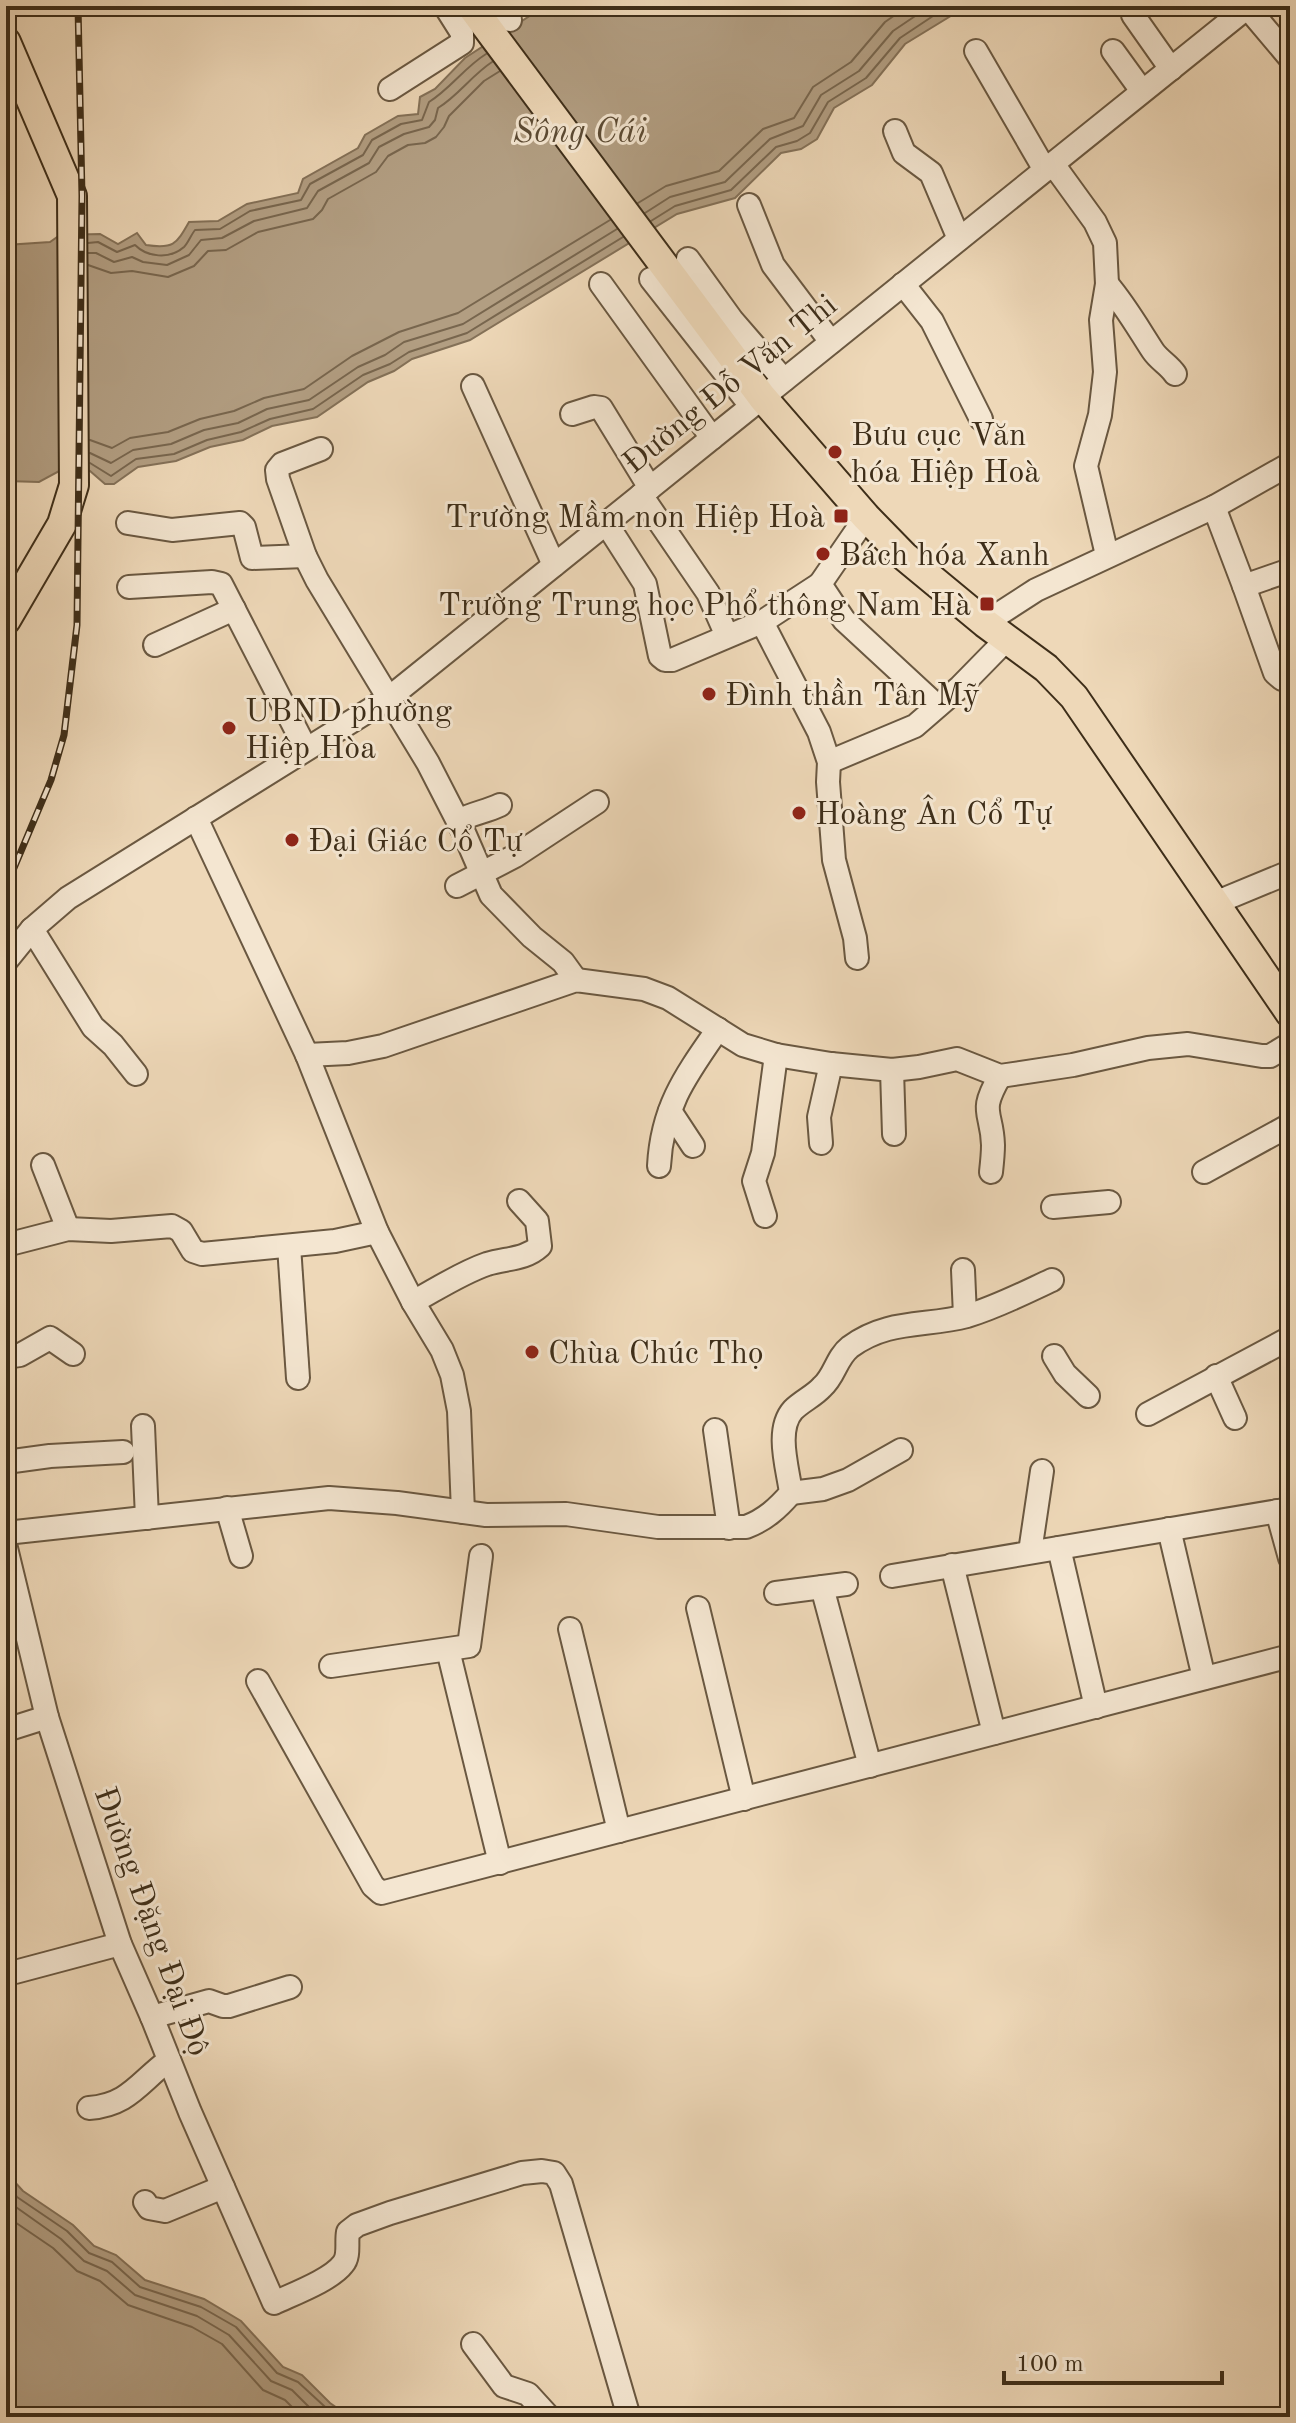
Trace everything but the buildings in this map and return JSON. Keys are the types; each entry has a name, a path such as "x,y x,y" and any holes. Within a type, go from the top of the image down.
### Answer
{"main road":[{"path":"471,6 717,337 866,517 904,556 1046,668 1074,697 1290,1013"},
{"path":"6,42 72,196 74,485 62,524 6,620"}],"street":[{"path":"390,89 462,43 462,33 445,6"},
{"path":"1248,6 1290,58"},
{"name":"Đường Đỗ Văn Thi","path":"6,961 32,929 68,898 389,698 1248,6"},
{"path":"1133,15 1171,69"},
{"path":"976,51 1049,167 1101,231 1105,243 1107,284 1101,320 1105,372 1100,415 1086,466 1107,555"},
{"path":"1113,51 1142,91"},
{"path":"895,131 904,153 931,173 959,239"},
{"path":"749,205 773,265 831,342"},
{"path":"688,259 732,320 766,394"},
{"path":"651,279 766,394"},
{"path":"601,284 712,438"},
{"path":"903,284 932,321 981,419"},
{"path":"1107,284 1130,311 1155,354 1175,374"},
{"path":"473,386 554,565"},
{"path":"572,414 601,408 645,491 708,593 727,636"},
{"path":"321,449 282,464 277,470 305,556 337,616 428,763 491,895 532,937 563,962 576,980"},
{"path":"829,762 915,726 937,706 996,631 1036,590 1214,507 1290,464"},
{"path":"1214,507 1275,673 1282,679 1290,680"},
{"path":"606,523 645,584 660,656 672,660 762,622 820,584 866,517"},
{"path":"128,523 172,530 240,523 244,527 252,558 305,556"},
{"path":"1244,586 1290,570"},
{"path":"129,587 217,582 224,589 306,749"},
{"path":"820,584 844,620 937,706"},
{"path":"155,645 234,609"},
{"path":"762,622 819,732 829,762 834,860 855,938 857,958"},
{"path":"457,886 515,856 597,802"},
{"path":"458,821 475,811 500,805"},
{"path":"196,818 307,1055 377,1232 442,1350 452,1375 459,1411 463,1512"},
{"path":"1215,903 1290,872"},
{"path":"32,929 93,1027 113,1045 136,1074"},
{"path":"307,1055 348,1053 383,1046 576,980 644,989 668,998 743,1045 776,1055 892,1070 957,1059 1000,1076 1073,1065 1148,1048 1188,1044 1270,1056 1290,1044"},
{"path":"659,1166 661,1138 682,1081 718,1029"},
{"path":"765,1216 754,1181 763,1153 776,1055"},
{"path":"821,1143 819,1117 831,1064"},
{"path":"892,1070 894,1134"},
{"path":"991,1172 993,1143 986,1110 1000,1076"},
{"path":"670,1111 693,1146"},
{"path":"1204,1172 1290,1125"},
{"path":"43,1165 68,1229"},
{"path":"413,1302 488,1264 534,1252 540,1246 537,1221 519,1201"},
{"path":"1053,1207 1109,1202"},
{"path":"6,1245 68,1229 111,1231 172,1226 178,1228 198,1253 335,1241 377,1232"},
{"path":"289,1246 298,1378"},
{"path":"963,1270 965,1316"},
{"path":"791,1493 784,1434 786,1421 792,1411 823,1387 845,1351 888,1327 965,1316 1007,1302 1052,1280"},
{"path":"6,1357 20,1355 50,1338 73,1354"},
{"path":"1148,1414 1290,1338"},
{"path":"1054,1356 1065,1374 1088,1396"},
{"path":"1216,1376 1235,1418"},
{"path":"143,1426 147,1518"},
{"path":"715,1430 729,1528"},
{"path":"6,1533 329,1498 486,1515 566,1514 658,1527 729,1528 758,1523 775,1511 791,1493 823,1489 848,1480 901,1450"},
{"path":"6,1462 123,1452"},
{"path":"1030,1552 1042,1471"},
{"path":"227,1508 241,1556"},
{"path":"892,1576 1283,1510 1290,1558"},
{"path":"1169,1529 1204,1678"},
{"name":"Đường Đặng Đại Độ","path":"6,1548 11,1585 47,1717 120,1944 274,2303 318,2282 343,2265 347,2255 348,2232 357,2225 522,2173 554,2173 561,2184 629,2417"},
{"path":"1059,1548 1096,1707"},
{"path":"331,1666 469,1646 481,1556"},
{"path":"952,1565 994,1733"},
{"path":"776,1593 846,1584"},
{"path":"822,1587 870,1766"},
{"path":"698,1608 744,1799"},
{"path":"570,1629 619,1831"},
{"path":"448,1650 500,1863"},
{"path":"258,1681 373,1886 381,1893 1290,1656"},
{"path":"6,1730 47,1717"},
{"path":"15,1972 120,1944"},
{"path":"152,2017 209,2001 229,2006 290,1987"},
{"path":"89,2108 124,2100 169,2060"},
{"path":"145,2202 149,2208 165,2211 223,2187"},
{"path":"473,2344 504,2386 528,2394 549,2417"}],"water":[{"name":"Sông Cái","path":"545,6 967,6 905,44 872,85 834,108 817,139 801,149 781,153 735,198 677,214 470,340 412,359 368,382 317,417 272,426 243,440 210,447 176,461 138,467 114,484 105,484 90,471 70,469 61,470 39,482 6,481 6,245 50,242 60,235 100,234 118,244 137,233 146,245 168,246 181,236 189,222 218,221 247,204 298,193 303,179 358,148 365,135 398,116 418,114 420,97 435,89 465,58"},
{"path":"6,2154 12,2179 23,2191 73,2225 94,2246 116,2255 145,2280 204,2299 241,2321 283,2367 302,2375 330,2403 350,2417 6,2417"}],"railway":[{"path":"6,887 51,780 64,735 77,625 82,196 78,6"}],"place":[{"name":"Bưu cục Văn hóa Hiệp Hoà","path":"835,452"},
{"name":"Trường Mầm non Hiệp Hoà","path":"841,516"},
{"name":"Bách hóa Xanh","path":"823,554"},
{"name":"Trường Trung học Phổ thông Nam Hà","path":"987,604"},
{"name":"Đình thần Tân Mỹ","path":"709,694"},
{"name":"UBND phường Hiệp Hòa","path":"229,728"},
{"name":"Hoàng Ân Cổ Tự","path":"799,813"},
{"name":"Đại Giác Cổ Tự","path":"292,840"},
{"name":"Chùa Chúc Thọ","path":"532,1352"}]}
